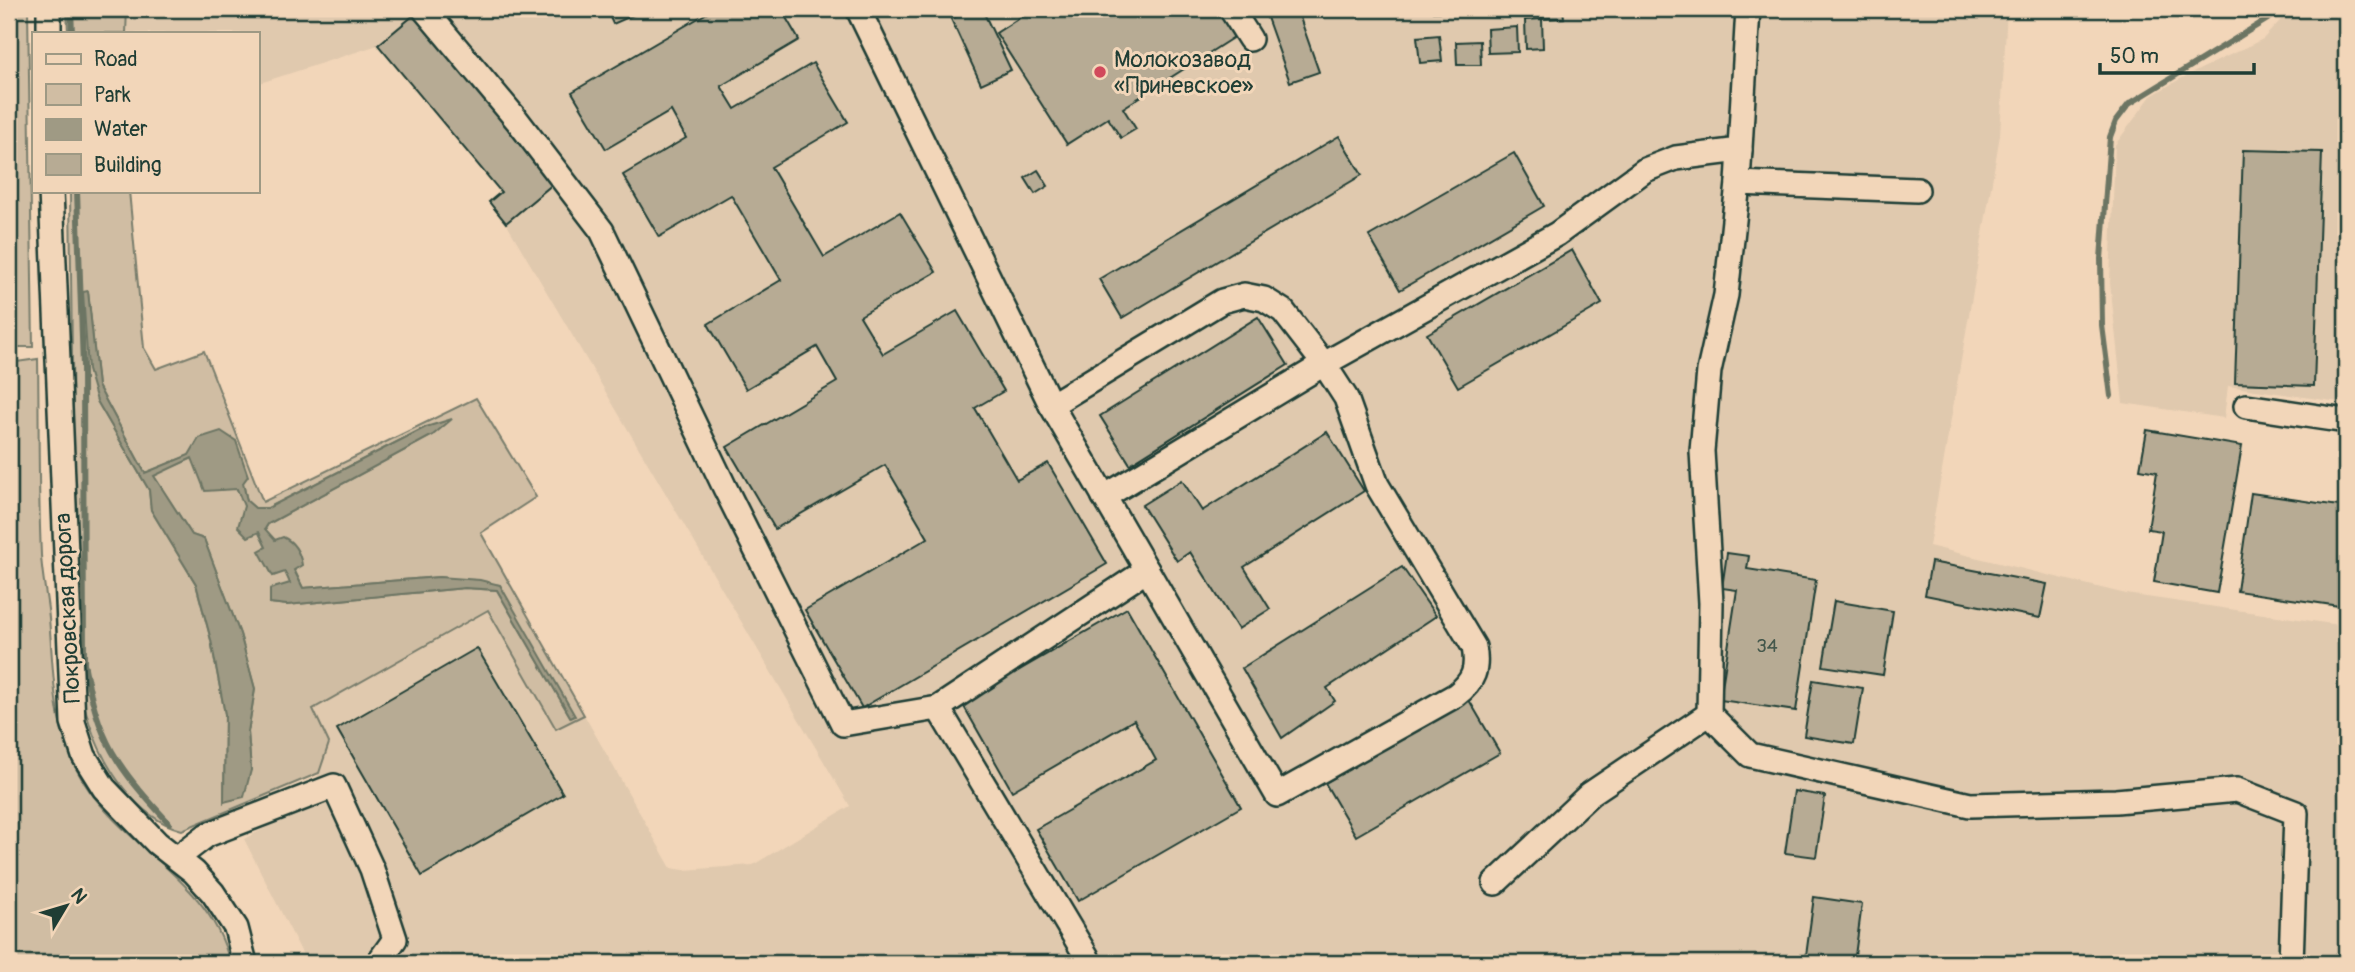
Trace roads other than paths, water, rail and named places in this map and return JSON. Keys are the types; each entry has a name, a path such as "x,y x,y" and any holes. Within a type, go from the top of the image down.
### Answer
{"street":[{"path":"49,9 49,32"},
{"path":"424,9 517,120 602,231 719,475 843,723 938,708 1147,570"},
{"path":"858,9 1051,405 1278,795 1470,684 1478,665 1474,647 1377,485 1346,398 1324,364 1283,311 1264,299 1244,295 1222,302 1051,405"},
{"path":"1231,9 1250,39"},
{"path":"1748,9 1738,183 1726,295 1709,371 1702,451 1711,603 1709,714 1750,755 1970,805 2116,801 2237,789 2297,813 2291,963"},
{"path":"1104,497 1324,364 1557,234 1645,170 1676,158 1740,149"},
{"path":"1738,183 1917,190"},
{"name":"Покровская дорога","path":"51,192 73,722 85,756 104,789 157,843 177,858 212,893 236,928 245,963"},
{"path":"2246,407 2346,421"},
{"path":"938,708 1087,957"},
{"path":"1495,883 1591,794 1709,714"},
{"path":"177,858 207,835 334,786 372,869 394,939 379,963"}],"water":[{"path":"88,291 98,386 145,473 189,455 199,438 221,431 236,441 248,476 243,483 247,501 255,508 268,508 426,427 452,419 433,435 268,524 265,529 275,540 283,537 296,548 302,565 294,570 303,588 439,577 480,580 500,585 575,716 571,718 497,590 465,588 287,605 270,603 270,589 290,583 285,572 273,576 259,551 266,547 259,532 248,537 238,527 244,506 237,489 205,491 192,458 154,476 192,535 204,539 240,634 255,689 248,732 251,770 244,797 224,802 225,714 211,640 196,584 151,510 149,490 97,401 88,370 83,292"}],"waterway":[{"path":"71,9 72,32"},
{"path":"2111,396 2102,325 2101,259 2110,137 2116,121 2129,104 2284,9"},
{"path":"77,192 83,367 84,663 96,713 112,751 135,785 169,823"}],"place":[{"name":"Молокозавод «Приневское»","path":"1100,72"}]}
